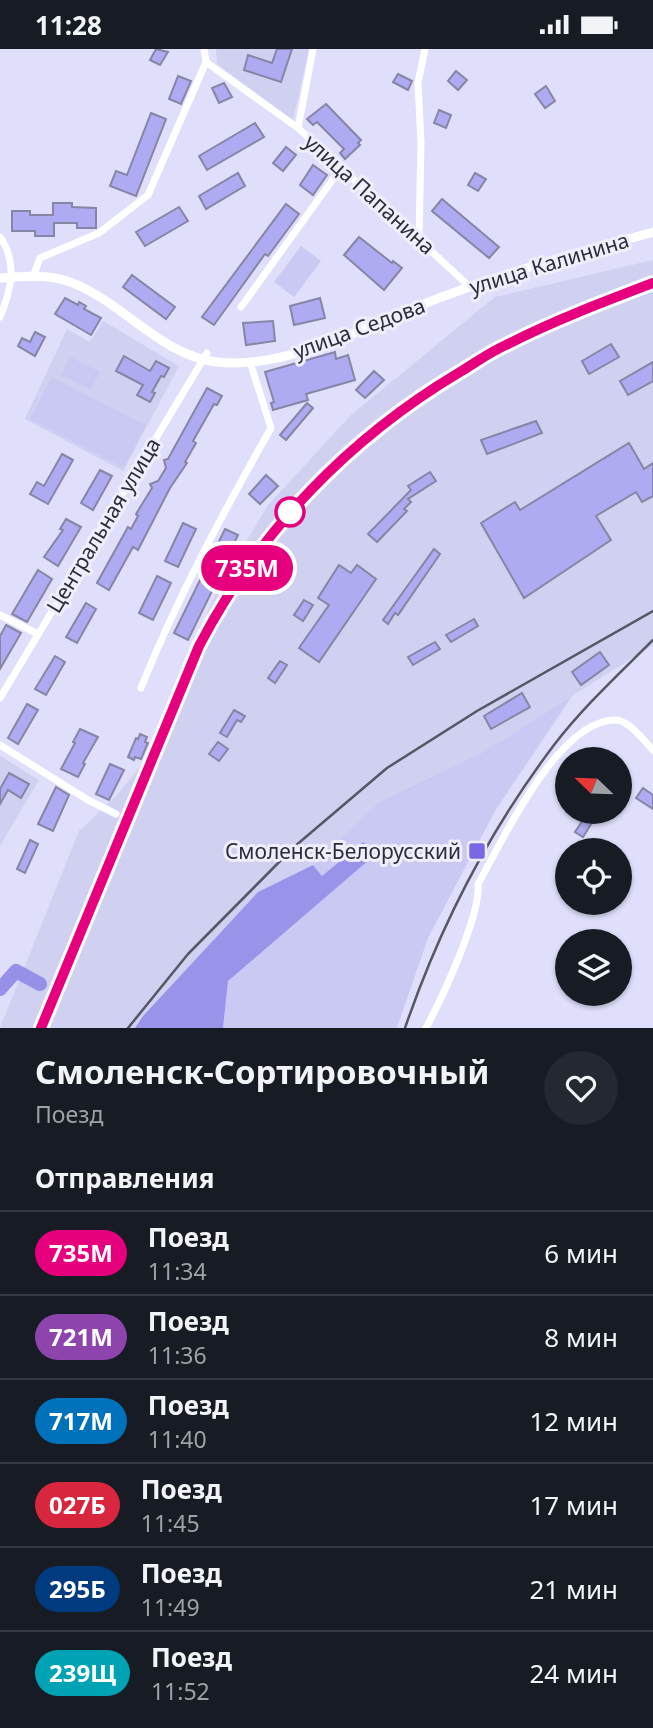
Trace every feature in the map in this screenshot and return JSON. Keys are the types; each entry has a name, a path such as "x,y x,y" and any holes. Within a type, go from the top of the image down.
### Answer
{"street":[{"path":"33,277 40,258 99,233 148,195 206,62 204,49"},
{"name":"улица Папанина","path":"313,49 298,128 470,286"},
{"path":"419,238 421,143 418,83 425,49"},
{"path":"206,62 298,128"},
{"path":"241,307 341,167"},
{"name":"улица Калинина","path":"446,295 569,255 653,232"},
{"path":"0,237 10,263 12,278 0,317"},
{"name":"улица Седова","path":"0,278 62,279 94,294 184,354 205,355 217,362 250,362 289,354 345,337 446,295"},
{"name":"Центральная улица","path":"0,698 205,355"},
{"path":"141,688 163,633 215,527 271,428 250,362"},
{"path":"0,615 38,634"},
{"path":"426,1028 441,1001 480,897 478,884 524,801 562,748 591,727 617,720 628,725 653,750"},
{"path":"0,745 88,800 116,814"}],"shaded area":[{"path":"216,49 309,49 293,120 217,64"},
{"path":"301,246 321,261 294,297 274,282"},
{"path":"653,260 653,645 483,752 379,802 313,865 258,892 143,1016 135,1028 0,1028 79,831 117,795 143,763 218,588 268,505 351,415 495,297"},
{"path":"103,321 179,366 123,471 25,419 67,329 90,342"},
{"path":"70,357 100,372 91,390 61,375"},
{"path":"52,377 146,425 124,468 30,419"},
{"path":"572,696 495,811 428,938 397,1028 223,1028 228,981 377,852 363,842 322,876 313,865 379,802 483,752"},
{"path":"0,756 39,780 0,846"},
{"path":"363,842 377,853 228,981 223,1028 135,1028 143,1016 258,892 313,865 322,876"}],"building":[{"path":"156,49 168,52 160,65 150,60"},
{"path":"277,49 292,49 281,82 244,70 248,55 272,63"},
{"path":"456,71 467,80 458,90 448,81"},
{"path":"398,74 412,81 408,90 393,82"},
{"path":"178,76 191,81 181,104 169,99"},
{"path":"224,83 232,97 219,103 212,88"},
{"path":"546,86 555,101 545,108 535,94"},
{"path":"326,104 361,140 358,143 360,145 345,159 340,153 344,149 317,122 313,125 307,119"},
{"path":"439,110 451,115 446,128 434,123"},
{"path":"151,113 166,119 136,196 110,186 116,171 127,175"},
{"path":"255,123 264,137 207,170 199,156"},
{"path":"286,147 296,155 283,171 273,163"},
{"path":"313,165 327,175 313,195 300,185"},
{"path":"238,173 245,186 206,209 199,196"},
{"path":"475,173 486,179 478,191 468,185"},
{"path":"442,199 499,247 489,258 432,211"},
{"path":"53,203 72,203 72,207 96,208 96,228 77,228 77,223 54,223 54,236 35,236 35,231 12,231 12,211 30,211 30,215 53,215"},
{"path":"286,204 299,214 268,256 265,254 214,325 202,317"},
{"path":"179,207 188,221 145,246 136,232"},
{"path":"359,237 402,268 384,290 344,255"},
{"path":"132,275 175,307 166,319 123,287"},
{"path":"65,298 78,305 79,302 86,306 84,309 101,318 91,335 55,314"},
{"path":"320,298 325,318 294,325 290,306"},
{"path":"273,321 275,341 246,345 243,323"},
{"path":"35,332 45,337 35,356 18,346 22,338 30,342"},
{"path":"611,344 619,357 589,374 582,361"},
{"path":"335,352 336,359 348,355 355,380 306,394 308,400 273,410 271,403 274,402 265,372"},
{"path":"124,356 150,371 156,361 169,368 152,392 155,393 150,402 137,395 143,385 116,371"},
{"path":"653,362 653,381 628,395 620,381"},
{"path":"374,371 384,380 365,398 356,390"},
{"path":"207,388 222,396 217,405 214,404 193,441 196,443 185,462 187,463 170,488 138,550 133,547 109,590 97,583 128,527 131,529 138,516 136,514 152,488 150,484 158,481 166,468 164,460 168,459"},
{"path":"307,403 313,408 286,440 280,435"},
{"path":"536,421 542,433 487,454 481,440"},
{"path":"629,443 644,469 653,463 653,496 642,502 636,492 596,516 611,540 524,598 481,523 515,502 520,510"},
{"path":"62,454 73,460 48,504 30,494 37,482 44,486"},
{"path":"100,470 112,476 93,510 81,503"},
{"path":"430,472 436,481 408,499 411,502 404,509 407,511 377,542 368,534 411,490 408,486"},
{"path":"266,475 278,486 260,504 249,494"},
{"path":"66,519 81,527 58,566 44,557 63,530 60,529"},
{"path":"183,523 196,529 178,567 165,561"},
{"path":"225,529 238,535 221,571 208,564"},
{"path":"434,549 440,554 398,615 395,613 388,624 383,620"},
{"path":"339,565 351,573 357,565 376,579 319,662 299,648 329,605 318,598"},
{"path":"38,570 52,579 27,622 12,614"},
{"path":"157,576 171,583 153,620 139,613"},
{"path":"200,580 214,587 188,640 174,633"},
{"path":"304,600 313,605 303,621 294,615"},
{"path":"86,603 96,609 77,643 66,637"},
{"path":"474,619 478,626 451,642 446,635"},
{"path":"6,625 21,633 0,669 0,636"},
{"path":"435,642 440,649 413,665 408,657"},
{"path":"600,652 609,665 581,685 572,672"},
{"path":"55,656 65,662 46,695 35,689"},
{"path":"280,661 287,665 275,683 268,678"},
{"path":"522,693 530,707 491,729 484,716"},
{"path":"27,704 38,710 18,744 8,738"},
{"path":"234,710 245,716 241,722 237,720 227,737 220,733"},
{"path":"80,729 98,737 78,777 61,769"},
{"path":"140,734 147,737 145,742 148,743 141,759 135,757 134,760 128,757"},
{"path":"218,742 228,749 219,761 209,754"},
{"path":"110,764 124,770 109,800 96,794"},
{"path":"9,773 29,784 21,798 8,790 0,804 0,789"},
{"path":"56,787 69,795 53,831 38,824"},
{"path":"643,788 653,795 653,809 636,798"},
{"path":"580,824 591,824 583,837 575,832"},
{"path":"30,840 38,844 25,873 17,869"}],"waterway":[{"path":"0,989 16,971 40,984"}],"railway":[{"path":"41,1028 199,646 249,564 279,527 310,491 344,458 419,398 505,344 541,327 653,284"},
{"path":"128,1028 188,954 294,847 387,768 477,711 653,611"},
{"path":"405,1028 450,916 508,811 565,731 653,640"}],"train":[{"name":"735М","path":"41,1028 199,646 229,593 270,536 325,474 376,430 435,386 503,346 575,313 653,283"}],"place":[{"name":"Смоленск-Белорусский","path":"477,851"}]}
